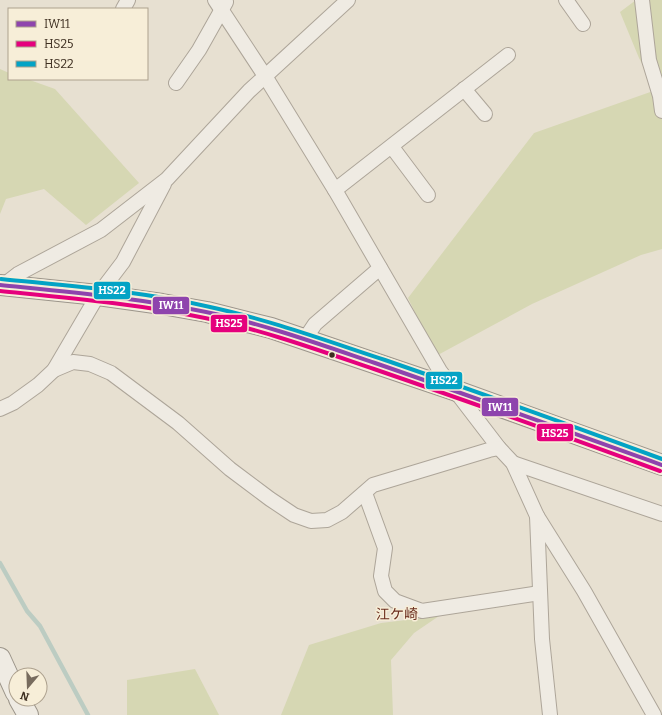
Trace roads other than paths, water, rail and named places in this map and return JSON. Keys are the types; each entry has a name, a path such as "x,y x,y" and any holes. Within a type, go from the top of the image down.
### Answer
{"main road":[{"path":"2,284 98,294 207,312 305,338 662,465"},
{"path":"0,658 8,676"}],"street":[{"path":"2,284 101,230 167,179 249,91 348,0"},
{"path":"566,0 583,24"},
{"path":"642,0 649,60 660,96 662,111"},
{"path":"222,3 335,190 440,371 499,448 513,463 537,516 584,591 654,715"},
{"path":"176,84 200,50 222,3"},
{"path":"335,190 508,55"},
{"path":"464,89 485,114"},
{"path":"392,147 428,195"},
{"path":"0,408 13,403 38,385 54,370 98,294 123,262 167,179"},
{"path":"305,338 316,324 380,268"},
{"path":"54,370 73,362 90,364 111,373 178,423 247,482 294,515 311,521 327,520 342,512 373,485 499,448"},
{"path":"513,463 662,514"},
{"path":"365,493 385,548 381,576 385,590 395,601 422,611 540,593"},
{"path":"537,516 542,639 550,715"}],"waterway":[{"path":"0,563 27,611 40,626 88,715"}],"district":[{"name":"江ケ崎","path":"397,614"}]}
